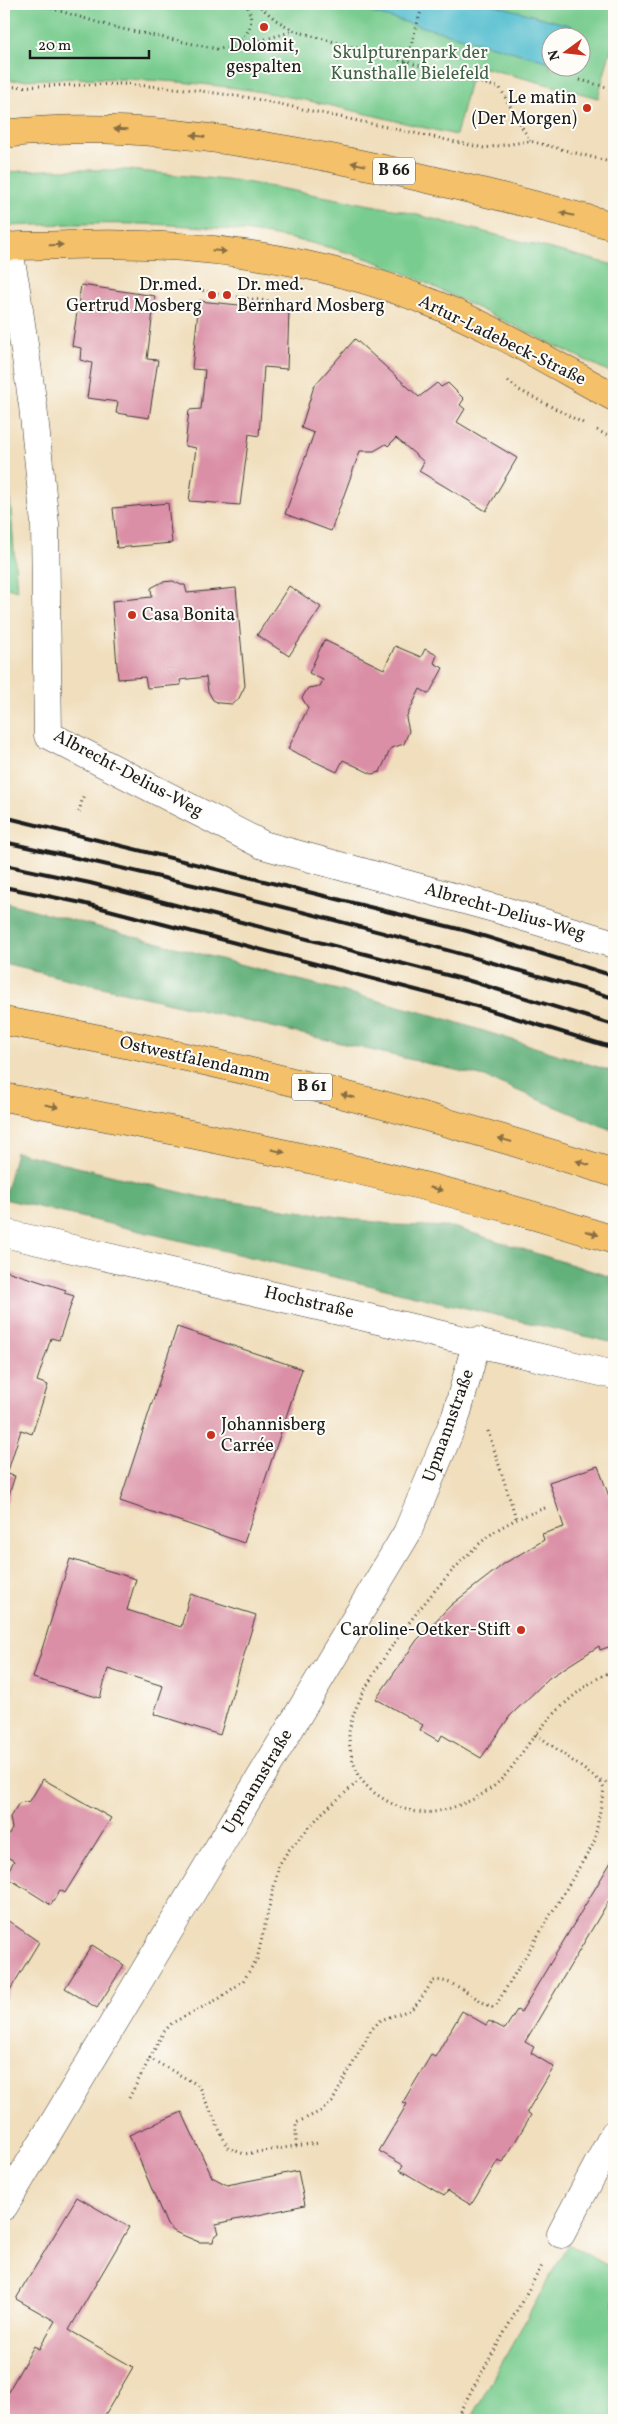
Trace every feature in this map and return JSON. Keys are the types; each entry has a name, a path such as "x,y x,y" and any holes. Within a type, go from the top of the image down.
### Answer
{"main road":[{"name":"B 66","path":"4,134 98,128 132,129 273,147 394,171 614,226"},
{"name":"Artur-Ladebeck-Straße","path":"6,247 93,244 163,246 238,253 323,268 429,302 485,328 614,397"},
{"name":"B 61","path":"4,1011 69,1032"},
{"name":"Ostwestfalendamm","path":"4,1021 69,1032 211,1062 373,1103 614,1173"},
{"path":"4,1097 230,1140 334,1164 523,1211 614,1240"}],"street":[{"name":"Albrecht-Delius-Weg","path":"6,247 15,283 33,406 45,524 48,735 263,845 614,944"},
{"name":"Hochstraße","path":"4,1233 477,1341 614,1375"},
{"name":"Upmannstraße","path":"4,2206 407,1533 453,1424 477,1341"},
{"path":"561,2234 614,2134"}],"path":[{"path":"36,4 148,36 217,49 238,47 295,31"},
{"path":"217,49 234,44 244,38 251,26 252,13 246,4"},
{"path":"257,4 276,20 295,31 500,88 530,141"},
{"path":"406,62 423,4"},
{"path":"580,80 614,89"},
{"path":"4,87 122,84 186,89 250,98 484,148 530,141 614,163"},
{"path":"174,281 198,289 290,303 306,302"},
{"path":"79,812 86,786"},
{"path":"509,1494 516,1518"},
{"path":"545,1508 516,1518 492,1532 432,1592 374,1673 356,1708 349,1734 352,1758 360,1780 373,1793 392,1805 418,1813 437,1811 463,1804 492,1788 508,1772 536,1734 589,1685 614,1670"},
{"path":"536,1734 600,1780 614,1784"},
{"path":"128,2098 163,2033 172,2023 220,1998 242,1981 257,1960 279,1865 288,1851 322,1813 360,1780"},
{"path":"296,2146 296,2123 321,2111 332,2102 371,2030 381,2020 410,2010 418,2003 433,1981 438,1980 457,1987 492,2007 496,2005 594,1843 604,1789 600,1780"},
{"path":"149,2058 198,2085 228,2148 244,2154 319,2143"},
{"path":"455,2420 521,2301 561,2234"}],"green space":[{"name":"Skulpturenpark der Kunsthalle Bielefeld","path":"4,4 614,4 614,37 598,98 474,65 456,135 301,99 249,90 127,79 4,81"},
{"path":"129,170 245,182 398,210 614,265 614,374 397,270 353,254 309,243 266,234 179,225 4,226 4,172"},
{"path":"4,455 10,497 17,590 4,586"},
{"path":"4,902 436,1016 614,1072 614,1131 485,1077 4,964"},
{"path":"16,1152 200,1197 396,1225 453,1227 614,1278 614,1343 4,1199"},
{"path":"568,2244 614,2269 614,2420 470,2420"}],"water":[{"path":"340,4 492,4 572,26 571,28 540,28 540,59"}],"building":[{"path":"81,285 155,296 147,359 158,360 149,418 116,413 118,402 87,398 92,363 80,360 81,348 72,346"},
{"path":"199,301 289,310 287,369 264,367 259,436 249,434 240,505 189,501 196,448 185,446 189,410 201,409 205,370 192,369"},
{"path":"355,339 419,397 437,383 441,387 448,383 464,399 460,405 465,409 457,422 517,458 486,511 419,471 424,462 396,438 388,446 386,444 374,451 360,451 331,531 285,514 314,433 301,428 314,386"},
{"path":"168,503 172,543 117,548 113,508"},
{"path":"173,581 185,585 187,593 236,588 245,686 238,700 232,704 219,703 213,700 208,691 206,677 180,680 181,685 147,688 145,677 118,679 112,601 152,597 151,588 162,582"},
{"path":"289,586 321,607 289,656 257,635"},
{"path":"324,640 384,669 395,646 421,657 425,649 437,655 434,663 443,668 429,694 420,689 406,718 409,731 404,744 391,748 380,772 372,774 343,760 337,772 288,749 308,708 302,698 308,688 320,686 323,680 309,673"},
{"path":"4,1270 66,1290 64,1293 74,1296 59,1340 51,1338 37,1381 48,1385 32,1434 21,1430 7,1474 15,1476 4,1510"},
{"name":"Johannisberg Carrée","path":"177,1327 302,1369 244,1543 120,1501"},
{"name":"Caroline-Oetker-Stift","path":"598,1466 614,1510 614,1645 600,1650 599,1646 549,1678 510,1716 481,1758 442,1735 439,1741 420,1730 423,1725 376,1699 417,1640 451,1605 505,1563 544,1540 542,1534 564,1527 549,1482"},
{"path":"70,1559 136,1579 127,1610 181,1627 190,1594 256,1615 220,1735 154,1714 163,1686 108,1669 100,1698 33,1678"},
{"path":"43,1779 111,1818 65,1893 60,1890 51,1905 5,1876 14,1861 4,1855 4,1842 12,1829 10,1817 19,1803 30,1801"},
{"path":"614,1857 614,1892 525,2042 534,2047 531,2053 554,2067 527,2112 531,2115 503,2162 498,2160 471,2205 448,2191 444,2196 400,2170 403,2165 379,2151 407,2104 403,2102 431,2055 435,2057 462,2011 486,2025 489,2021 505,2029 517,2010 521,2012"},
{"path":"4,1918 39,1942 4,2000"},
{"path":"92,1945 124,1965 97,2008 65,1988"},
{"path":"182,2112 212,2177 227,2185 298,2171 305,2205 216,2224 219,2233 214,2237 213,2242 199,2242 175,2232 167,2225 129,2135"},
{"path":"77,2197 129,2227 69,2330 133,2367 102,2420 4,2420 4,2399 34,2346 39,2349 55,2321 16,2299"}],"railway":[{"path":"4,817 467,931 614,976"},
{"path":"4,842 158,876 310,914 463,954 614,998"},
{"path":"4,865 90,883 470,981 614,1025"},
{"path":"4,887 82,903 466,1003 614,1048"}],"place":[{"name":"Dolomit, gespalten","path":"264,27"},
{"name":"Le matin (Der Morgen)","path":"587,108"},
{"name":"Dr.med. Gertrud Mosberg","path":"212,295"},
{"name":"Dr. med. Bernhard Mosberg","path":"227,295"},
{"name":"Casa Bonita","path":"132,615"},
{"name":"Johannisberg Carrée","path":"211,1435"},
{"name":"Caroline-Oetker-Stift","path":"521,1630"}]}
